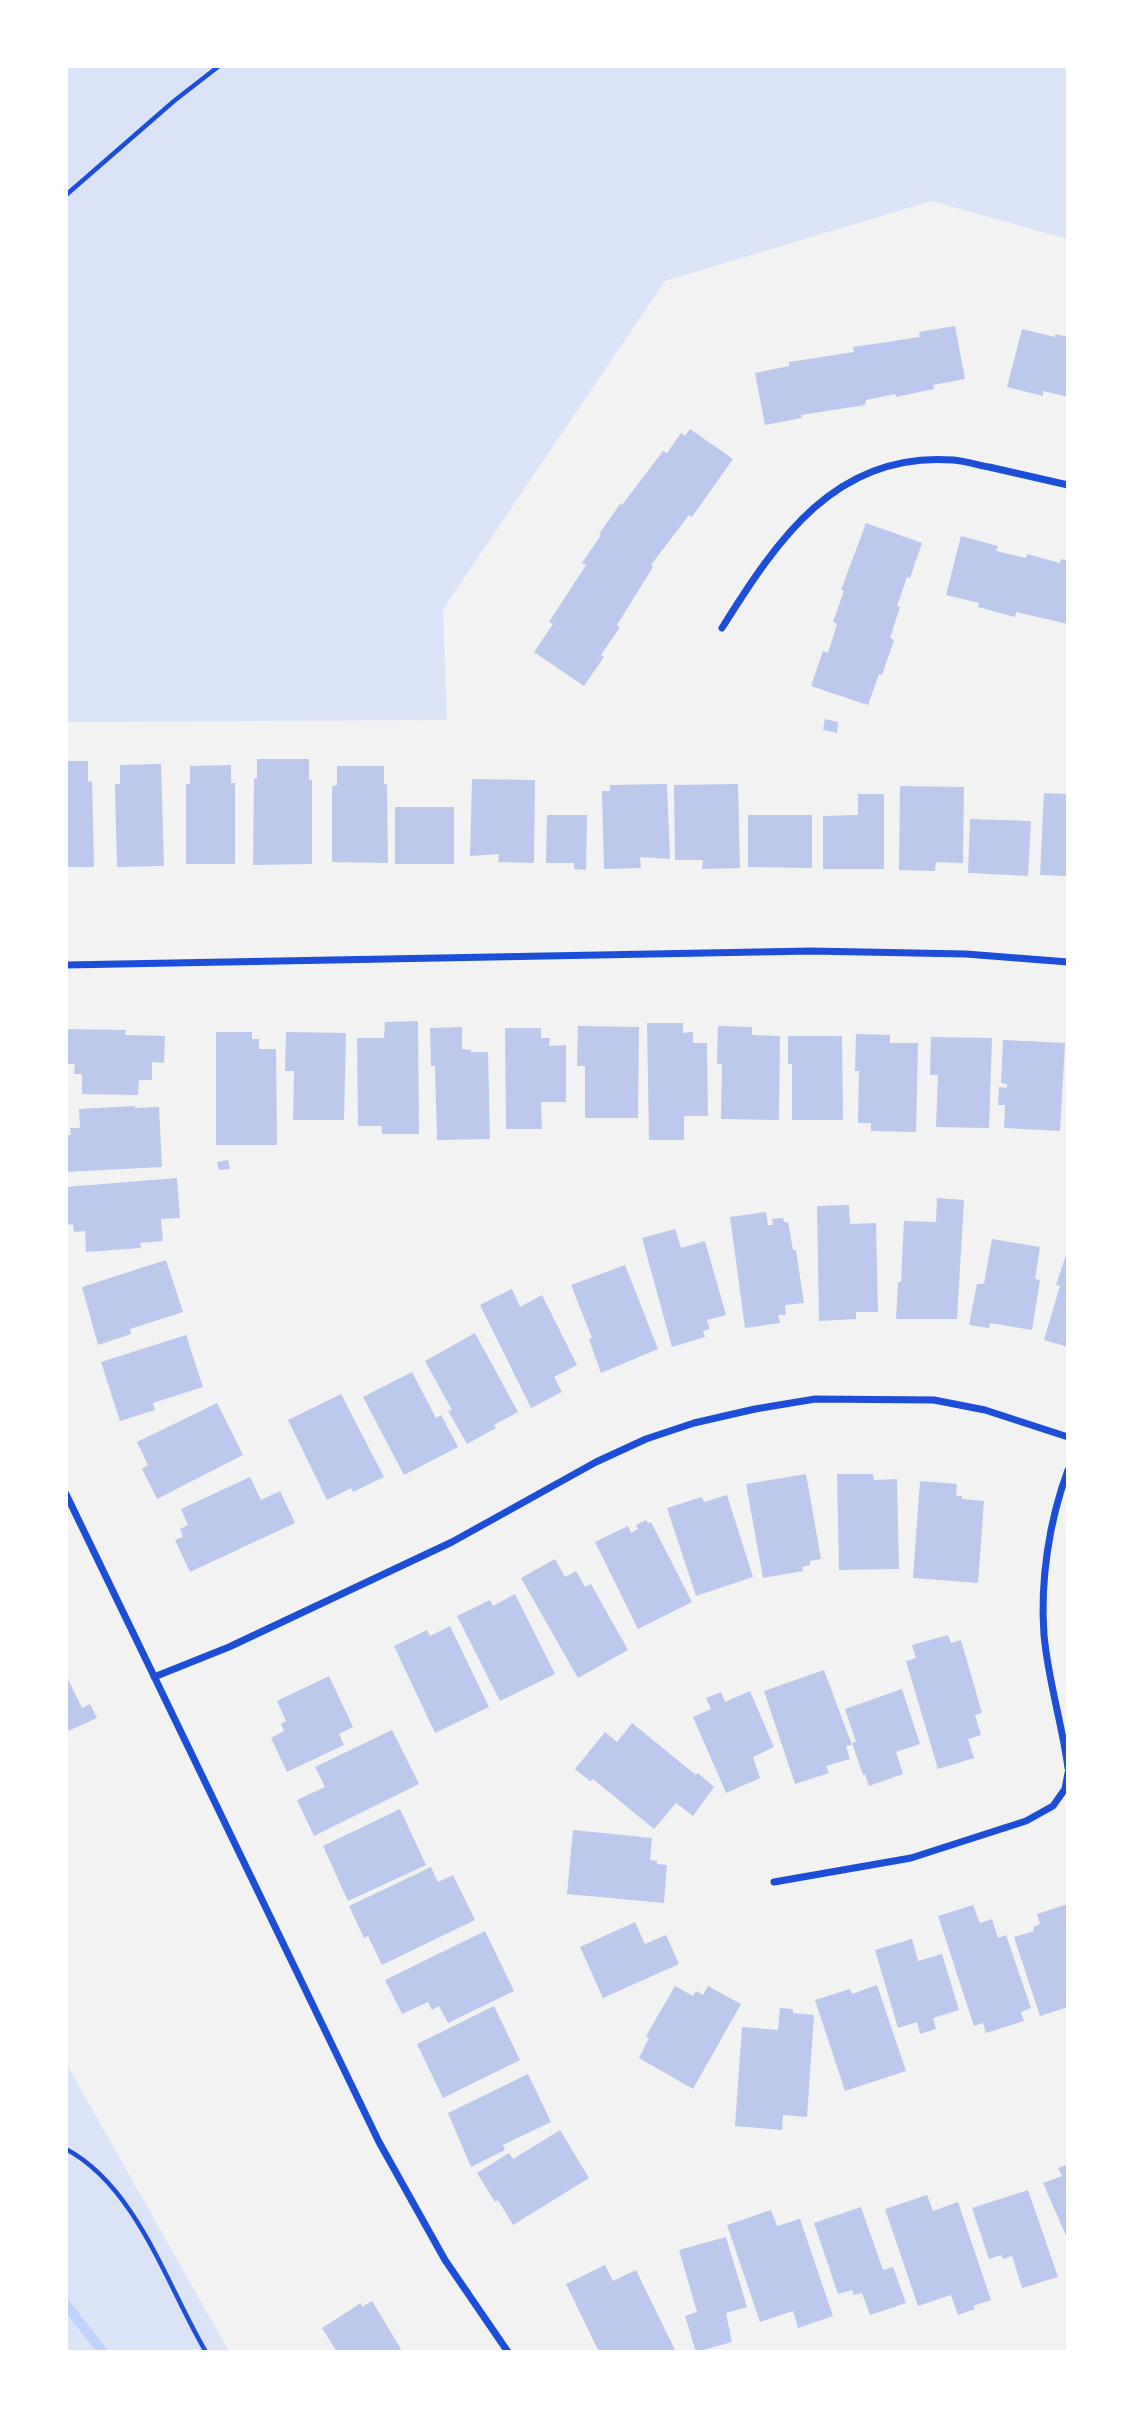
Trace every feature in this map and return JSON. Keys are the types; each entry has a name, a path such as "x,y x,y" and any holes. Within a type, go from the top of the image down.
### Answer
{"street":[{"path":"722,628 759,569 808,510 835,489 892,464 925,459 956,460 1068,485"},
{"path":"66,965 811,951 966,954 1068,962"},
{"path":"154,1677 229,1647 452,1542 596,1462 646,1438 694,1423 815,1399 934,1400 985,1410 1068,1437"},
{"path":"1068,1470 1056,1501 1045,1573 1044,1634 1068,1768"},
{"path":"66,1494 379,2142 445,2260 508,2351"},
{"path":"774,1882 911,1858 1026,1821 1053,1806 1065,1789 1068,1773"}],"path":[{"path":"66,195 174,101 219,66"},
{"path":"66,2150 83,2158 105,2178 130,2212 156,2254 190,2325 206,2351"}],"shaded area":[{"path":"66,67 1067,67 1067,239 932,201 665,281 443,609 447,720 67,722"},
{"path":"66,2063 217,2330 229,2351 67,2351"}],"building":[{"path":"955,326 965,379 933,385 934,389 866,400 865,405 801,415 802,418 765,425 755,373 789,366 789,362 854,352 853,347 920,337 919,332"},
{"path":"1022,329 1055,337 1055,334 1068,337 1068,397 1043,391 1043,396 1007,387"},
{"path":"690,429 733,459 692,517 689,515 651,565 653,567 617,625 620,627 601,655 604,657 584,686 534,652 553,624 549,622 586,565 582,563 601,535 599,534 663,451 667,453 681,433 685,436"},
{"path":"866,523 922,543 897,606 900,607 890,638 894,640 868,705 811,686 823,651 828,653 837,624 833,622 844,591 841,590"},
{"path":"961,536 998,546 996,551 1026,558 1027,554 1060,563 1061,559 1068,561 1068,624 1016,612 1015,617 978,607 979,603 946,595"},
{"path":"825,719 838,722 837,733 823,730"},
{"path":"257,759 309,759 309,780 312,780 312,864 253,865 254,779 257,778"},
{"path":"66,761 88,761 88,782 92,781 94,867 66,867"},
{"path":"161,764 164,866 117,867 115,784 120,784 120,765"},
{"path":"231,765 231,783 235,783 235,864 186,864 186,784 190,784 190,766"},
{"path":"337,766 384,766 384,784 387,784 388,863 332,862 332,786 337,785"},
{"path":"472,779 535,780 534,863 498,862 499,854 470,856"},
{"path":"667,784 670,859 640,857 641,868 604,869 602,791 610,791 610,785"},
{"path":"738,784 740,868 702,869 703,860 675,860 674,785"},
{"path":"900,786 964,787 963,863 936,862 935,871 899,870"},
{"path":"1044,793 1068,794 1068,876 1040,875"},
{"path":"858,794 884,794 884,869 823,869 823,816 858,815"},
{"path":"395,807 454,807 454,864 395,864"},
{"path":"547,815 587,815 586,870 574,869 574,863 546,863"},
{"path":"748,815 812,815 812,868 748,867"},
{"path":"970,819 1031,821 1028,876 968,873"},
{"path":"418,1021 419,1134 382,1134 382,1126 358,1126 357,1038 384,1038 385,1022"},
{"path":"647,1023 683,1023 683,1033 693,1032 693,1043 707,1043 708,1116 684,1116 684,1140 649,1140"},
{"path":"578,1026 639,1027 638,1118 585,1118 585,1066 577,1066"},
{"path":"718,1026 752,1027 752,1035 780,1036 779,1120 721,1119 722,1064 717,1064"},
{"path":"462,1027 462,1049 488,1052 490,1139 437,1140 435,1066 431,1066 430,1028"},
{"path":"505,1028 541,1028 541,1038 550,1038 549,1046 566,1045 566,1102 541,1102 542,1129 506,1129"},
{"path":"66,1029 126,1030 125,1035 165,1036 164,1063 152,1062 152,1080 139,1080 138,1095 82,1094 82,1074 74,1074 75,1064 66,1064"},
{"path":"216,1032 252,1032 252,1039 259,1039 259,1049 276,1049 277,1145 216,1145"},
{"path":"286,1032 346,1033 344,1120 293,1120 294,1071 285,1071"},
{"path":"856,1034 890,1035 890,1043 918,1043 916,1132 871,1131 871,1123 858,1123 859,1071 855,1071"},
{"path":"788,1036 842,1036 843,1120 792,1120 792,1064 788,1064"},
{"path":"931,1037 992,1038 989,1128 936,1127 938,1075 930,1075"},
{"path":"1003,1040 1065,1043 1060,1131 1004,1128 1005,1105 998,1105 999,1087 1007,1088 1007,1084 1001,1083"},
{"path":"159,1107 162,1167 66,1172 66,1135 71,1135 70,1128 80,1128 79,1109"},
{"path":"228,1160 230,1169 219,1170 217,1162"},
{"path":"177,1178 180,1218 161,1219 163,1241 140,1243 141,1248 86,1252 85,1231 74,1232 73,1224 66,1225 66,1187"},
{"path":"937,1198 964,1200 957,1319 896,1319 904,1221 936,1222"},
{"path":"849,1205 850,1224 876,1223 878,1312 856,1312 856,1319 819,1321 817,1206"},
{"path":"766,1212 768,1225 773,1225 772,1219 783,1218 784,1222 788,1222 793,1250 796,1250 804,1303 785,1305 786,1315 778,1315 780,1323 745,1328 730,1217"},
{"path":"675,1229 681,1248 705,1241 726,1315 707,1320 710,1329 703,1331 705,1337 672,1347 642,1238"},
{"path":"992,1239 1040,1247 1035,1279 1040,1280 1032,1330 990,1323 989,1328 969,1325 977,1284 984,1284"},
{"path":"1068,1249 1068,1347 1044,1340 1060,1286 1056,1285"},
{"path":"166,1260 183,1312 130,1329 131,1334 98,1345 82,1287"},
{"path":"625,1265 658,1349 601,1373 589,1339 592,1338 571,1285"},
{"path":"512,1289 520,1307 542,1295 577,1365 554,1377 562,1392 531,1408 480,1305"},
{"path":"475,1333 518,1412 467,1444 425,1361"},
{"path":"186,1335 203,1387 153,1403 155,1410 120,1421 101,1362"},
{"path":"412,1372 436,1418 441,1415 458,1447 404,1475 363,1397"},
{"path":"341,1394 384,1477 353,1492 351,1488 327,1500 288,1420"},
{"path":"217,1403 243,1455 157,1499 142,1469 148,1465 137,1442"},
{"path":"806,1474 821,1559 810,1561 810,1565 802,1567 803,1571 763,1578 746,1484"},
{"path":"837,1474 873,1474 874,1480 897,1479 899,1569 839,1570"},
{"path":"250,1477 261,1500 280,1491 295,1523 190,1572 175,1540 183,1537 180,1529 188,1525 181,1509"},
{"path":"920,1481 957,1484 956,1496 984,1501 978,1583 913,1578"},
{"path":"727,1495 753,1577 696,1596 667,1508 702,1497 704,1502"},
{"path":"646,1520 651,1522 692,1602 638,1629 595,1542 628,1526 631,1533 638,1529 636,1525"},
{"path":"555,1559 565,1577 576,1571 585,1587 591,1584 628,1650 578,1678 521,1578"},
{"path":"515,1594 555,1674 500,1701 457,1616 490,1600 493,1606"},
{"path":"450,1626 489,1707 435,1733 394,1646 427,1630 430,1636"},
{"path":"948,1635 951,1643 961,1640 982,1713 975,1715 981,1735 968,1739 974,1758 938,1769 906,1661 916,1658 912,1645"},
{"path":"824,1670 852,1745 846,1746 850,1759 826,1766 829,1773 795,1784 764,1691"},
{"path":"66,1675 82,1708 90,1704 97,1718 66,1732"},
{"path":"329,1676 353,1727 339,1734 344,1745 287,1772 271,1738 284,1731 281,1724 286,1721 277,1701"},
{"path":"902,1689 920,1744 896,1752 903,1774 869,1786 852,1743 856,1742 845,1709"},
{"path":"750,1691 774,1747 753,1757 760,1778 726,1793 693,1717 711,1709 706,1698 721,1692 725,1702"},
{"path":"632,1723 714,1787 693,1816 676,1803 654,1829 593,1779 590,1781 575,1769 605,1732 617,1742"},
{"path":"392,1730 419,1784 314,1836 297,1800 325,1787 315,1767"},
{"path":"400,1809 426,1865 348,1901 323,1846"},
{"path":"573,1830 652,1838 650,1860 667,1865 664,1903 567,1894"},
{"path":"431,1867 438,1882 453,1875 475,1920 382,1965 368,1936 364,1938 349,1906"},
{"path":"1068,1904 1068,2007 1040,2016 1014,1937 1034,1931 1033,1927 1040,1924 1037,1914"},
{"path":"973,1905 980,1923 992,1919 998,1938 1006,1935 1031,2008 1021,2012 1024,2021 986,2033 983,2023 974,2026 938,1916"},
{"path":"635,1922 645,1944 666,1935 679,1964 603,1998 580,1947"},
{"path":"485,1931 514,1991 448,2023 439,2006 432,2010 428,2002 402,2014 385,1980"},
{"path":"912,1939 918,1961 942,1954 959,2010 933,2018 936,2029 920,2034 917,2022 898,2028 875,1950"},
{"path":"877,1985 906,2071 845,2091 815,2000 850,1989 852,1994"},
{"path":"675,1986 693,1996 696,1991 703,1995 708,1986 741,2004 693,2089 639,2058 649,2038 646,2036"},
{"path":"494,2006 520,2060 443,2098 417,2044"},
{"path":"780,2008 793,2009 793,2013 814,2015 807,2117 783,2115 782,2130 735,2126 742,2027 778,2030"},
{"path":"528,2074 551,2122 503,2145 505,2150 471,2167 448,2113"},
{"path":"560,2130 589,2178 513,2225 477,2173 509,2153 513,2159"},
{"path":"1068,2164 1068,2240 1043,2183 1062,2176 1058,2168"},
{"path":"1028,2190 1058,2277 1022,2288 1012,2256 1003,2259 1001,2255 989,2259 972,2208"},
{"path":"927,2195 933,2211 958,2202 991,2300 958,2315 951,2295 918,2306 885,2209"},
{"path":"861,2207 883,2270 893,2267 906,2303 870,2315 862,2293 854,2295 852,2290 838,2294 814,2223"},
{"path":"771,2210 777,2226 800,2219 833,2316 798,2328 793,2311 760,2322 727,2225"},
{"path":"726,2237 747,2307 726,2313 732,2342 696,2352 685,2316 697,2312 679,2250"},
{"path":"605,2265 613,2281 636,2270 676,2352 599,2352 566,2284"},
{"path":"372,2301 401,2349 397,2352 337,2352 322,2328 361,2303 362,2307"}],"waterway":[{"path":"66,2305 103,2352"}]}
